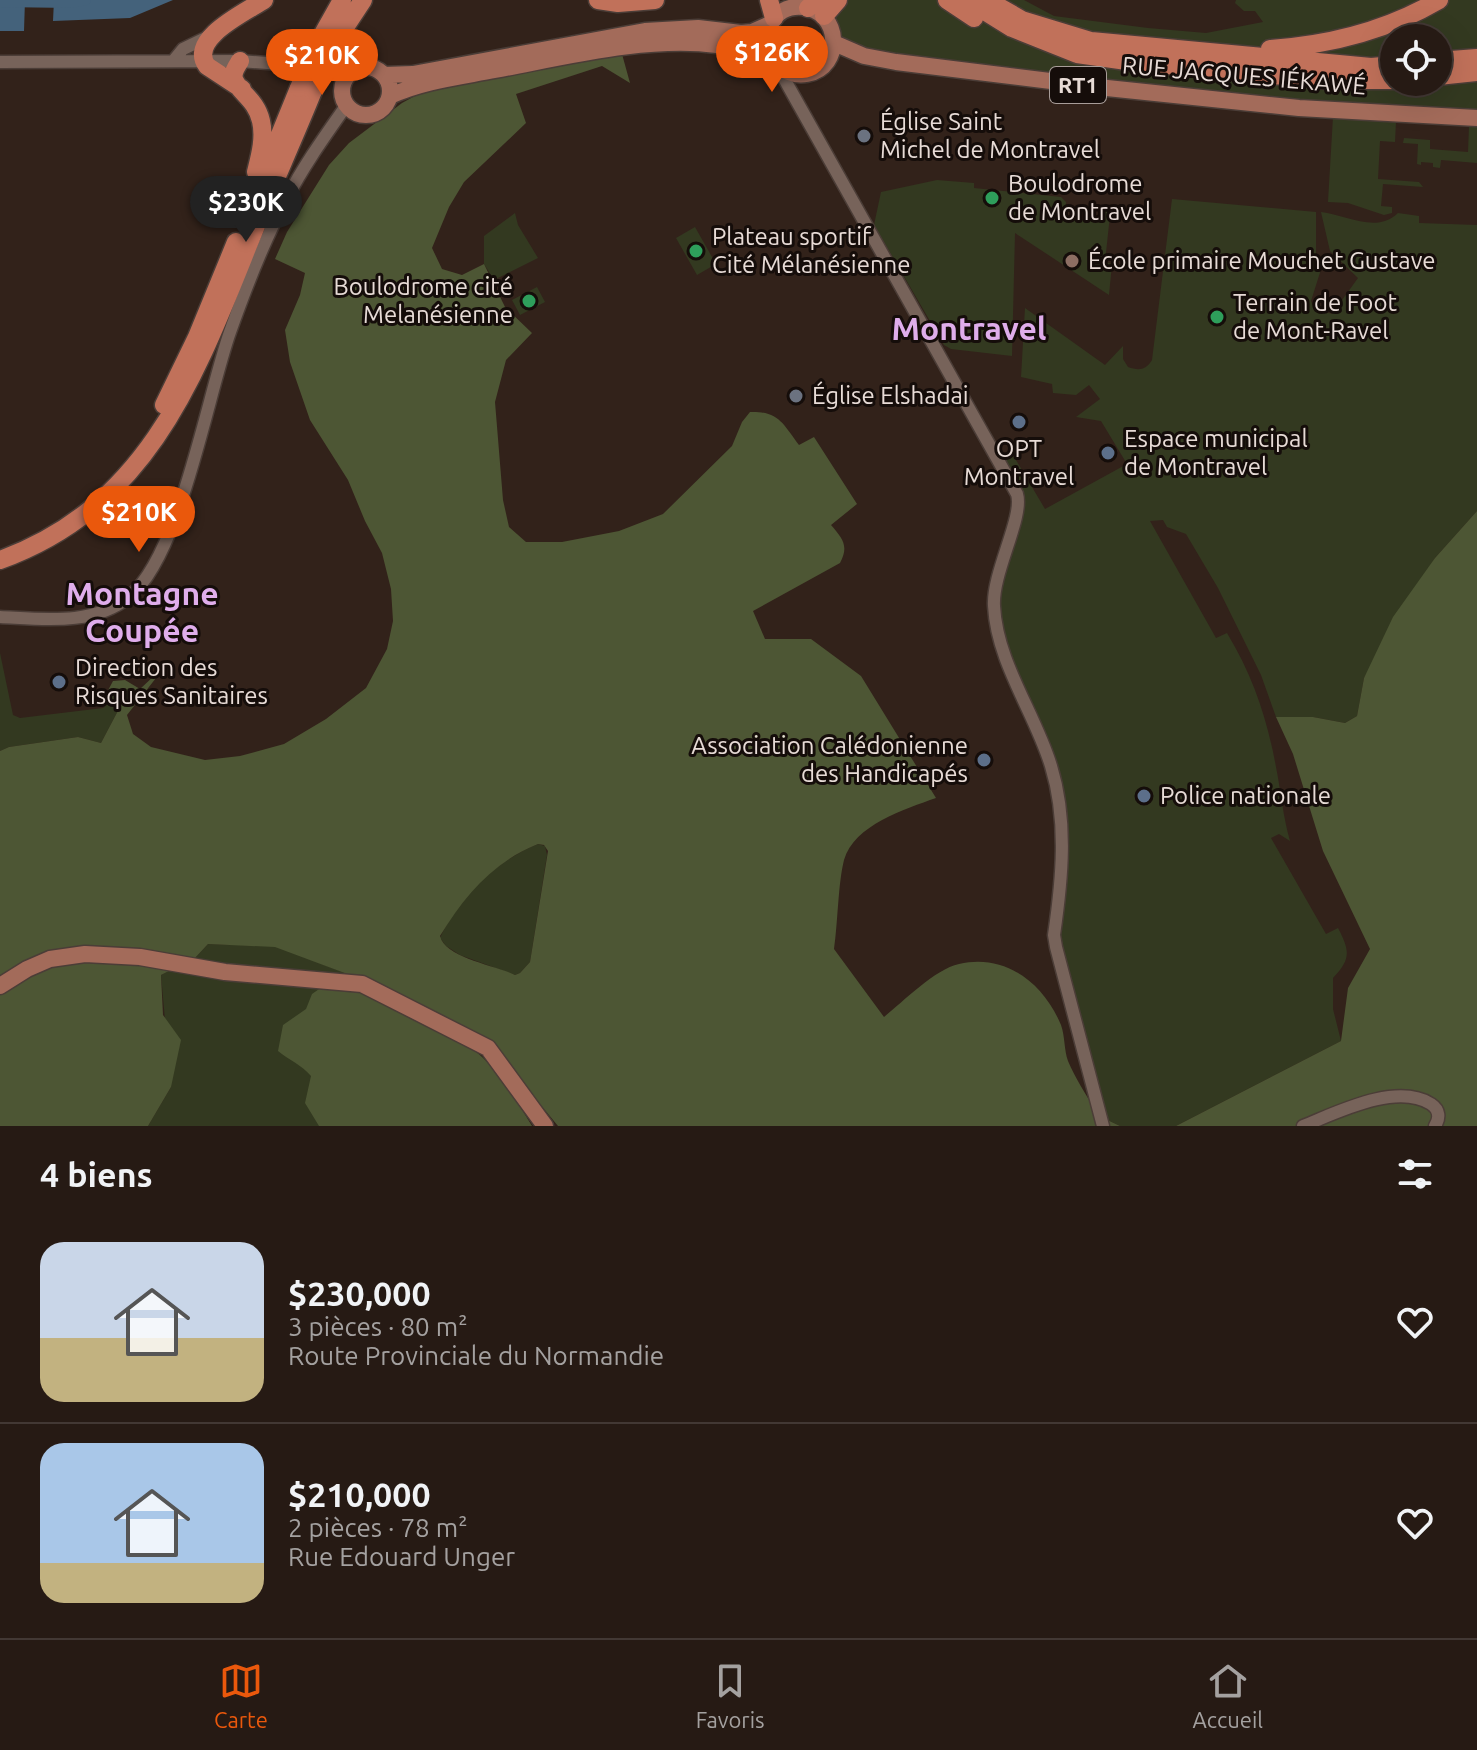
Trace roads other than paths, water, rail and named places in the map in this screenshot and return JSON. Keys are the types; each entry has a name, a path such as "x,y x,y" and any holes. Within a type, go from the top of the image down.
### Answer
{"highway":[{"path":"244,90 203,61 202,50 210,36 264,0"},
{"path":"331,40 342,0"},
{"path":"0,549 60,518 93,492 136,448 171,394 306,89 331,40 363,0"},
{"path":"331,40 371,0"},
{"path":"598,0 618,3 655,0"},
{"path":"808,6 838,0"},
{"path":"947,0 1000,33 1046,43"},
{"path":"967,0 992,18 1077,54 1315,79 1380,81"},
{"path":"987,0 1022,20 1091,41 1380,66"},
{"path":"1187,51 1272,49 1326,43 1399,20 1439,0"},
{"path":"1452,60 1477,58"},
{"path":"240,61 234,70 234,79 257,107 262,125 262,146 245,221"},
{"path":"1452,75 1477,72"},
{"path":"0,560 44,541 98,502 143,456 169,421 207,346 306,89"}],"main road":[{"path":"384,75 413,74 645,31 698,28 752,32 771,14 808,6 833,31 834,43 827,62 811,73 793,74 742,48 696,42 670,43 550,60 414,85 390,96"},
{"path":"771,14 765,42 774,63"},
{"name":"RUE JACQUES IÉKAWÉ","path":"834,43 864,56 1122,90 1299,108 1477,118"},
{"name":"RUE JACQUES IÉKAWÉ","path":"827,62 864,56"},
{"path":"364,66 384,75 390,85 390,96 382,109 359,115 346,106 341,90 347,75 364,66"},
{"path":"0,986 50,959 85,954 140,957 225,972 362,984 488,1048 545,1126"}],"street":[{"path":"174,60 183,49 210,36"},
{"path":"0,62 240,61 334,68 347,75"},
{"path":"774,63 1017,494 1019,504 995,585 996,625 1006,659 1051,766 1057,794 1062,866 1054,935 1103,1126"},
{"path":"798,102 811,73"},
{"path":"0,617 84,617 128,598 143,583 160,554 179,502 230,334 270,233 286,198 346,106"},
{"path":"1303,1126 1346,1108 1381,1099 1428,1102 1437,1109 1439,1116 1435,1126"}],"water":[{"path":"0,0 25,0 24,31 0,31"},
{"path":"54,0 173,0 130,18 53,21"}],"waterway":[{"path":"0,2 71,3 86,0"}],"place":[{"name":"Église Saint Michel de Montravel","path":"864,136"},
{"name":"Boulodrome de Montravel","path":"992,198"},
{"name":"Plateau sportif Cité Mélanésienne","path":"696,251"},
{"name":"École primaire Mouchet Gustave","path":"1072,261"},
{"name":"Boulodrome cité Melanésienne","path":"529,301"},
{"name":"Terrain de Foot de Mont-Ravel","path":"1217,317"},
{"name":"Église Elshadai","path":"796,396"},
{"name":"OPT Montravel","path":"1019,422"},
{"name":"Espace municipal de Montravel","path":"1108,453"},
{"name":"Direction des Risques Sanitaires","path":"59,682"},
{"name":"Association Calédonienne des Handicapés","path":"984,760"},
{"name":"Police nationale","path":"1144,796"}],"district":[{"name":"Montravel","path":"969,329"},
{"name":"Montagne Coupée","path":"142,612"}]}
